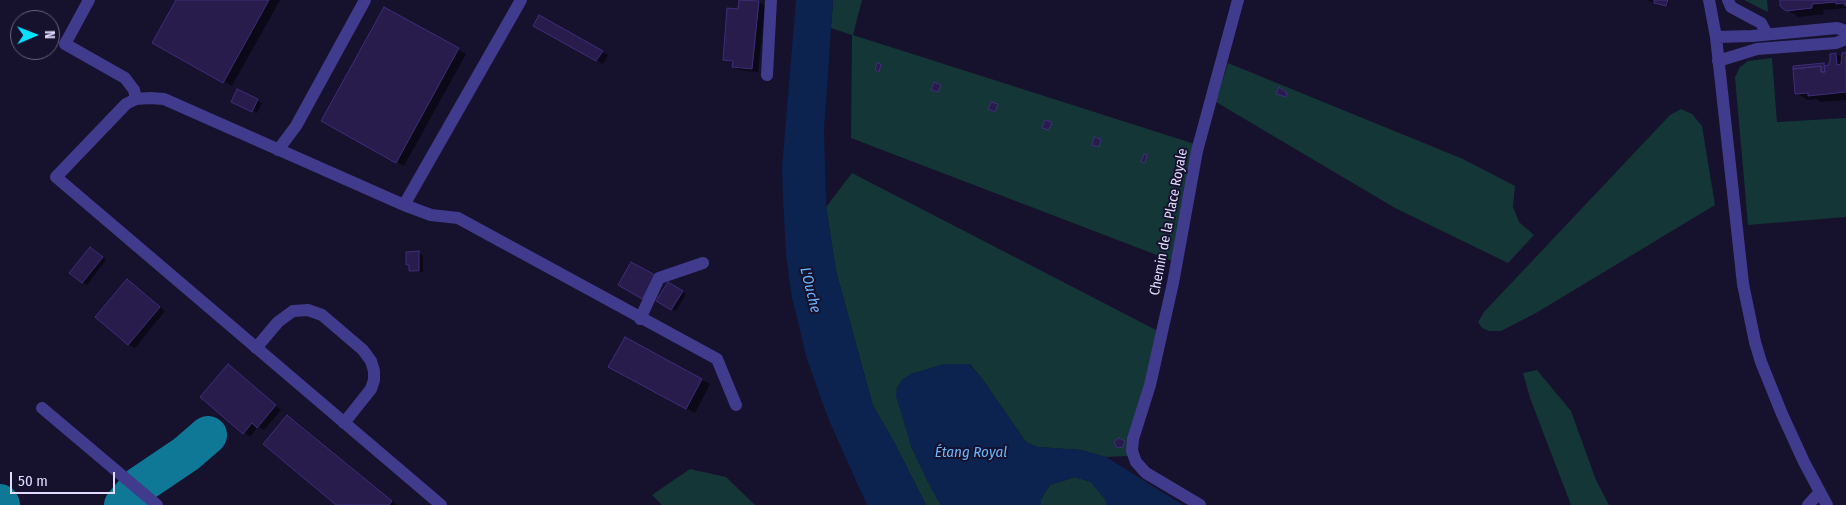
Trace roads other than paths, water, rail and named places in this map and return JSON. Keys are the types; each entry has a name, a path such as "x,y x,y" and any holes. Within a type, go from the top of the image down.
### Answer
{"street":[{"path":"89,0 65,44 125,78 134,90 136,99"},
{"path":"278,150 296,126 364,0"},
{"path":"404,205 521,0"},
{"path":"767,75 771,0"},
{"name":"Chemin de la Place Royale","path":"1200,505 1146,472 1136,462 1132,451 1133,440 1150,385 1173,283 1197,150 1238,0"},
{"path":"1709,0 1716,37 1743,284 1756,342 1761,362 1782,414 1827,505"},
{"path":"1728,0 1731,7 1761,23 1767,34"},
{"path":"1716,37 1837,28 1846,31"},
{"path":"1718,61 1757,49 1836,42 1846,39"},
{"path":"441,505 56,177 126,104 136,99 164,99 404,205 431,215 458,218 640,319 717,359 736,405"},
{"path":"640,319 659,278 703,263"},
{"path":"256,348 278,322 293,311 308,310 322,315 363,350 371,361 374,370 374,380 371,389 344,423"},
{"path":"42,408 157,505"},
{"path":"1808,505 1820,492"}],"water":[{"name":"L'Ouche","path":"796,0 833,0 824,129 826,207 836,271 873,406 893,440 926,505 867,505 828,418 807,359 792,298 786,255 782,168"},
{"name":"Étang Royal","path":"945,364 969,364 983,380 1026,442 1037,447 1081,450 1106,457 1183,505 1106,505 1106,500 1091,482 1075,477 1050,485 1041,499 1041,505 941,505 911,446 896,396 897,388 902,380 911,374"}]}
